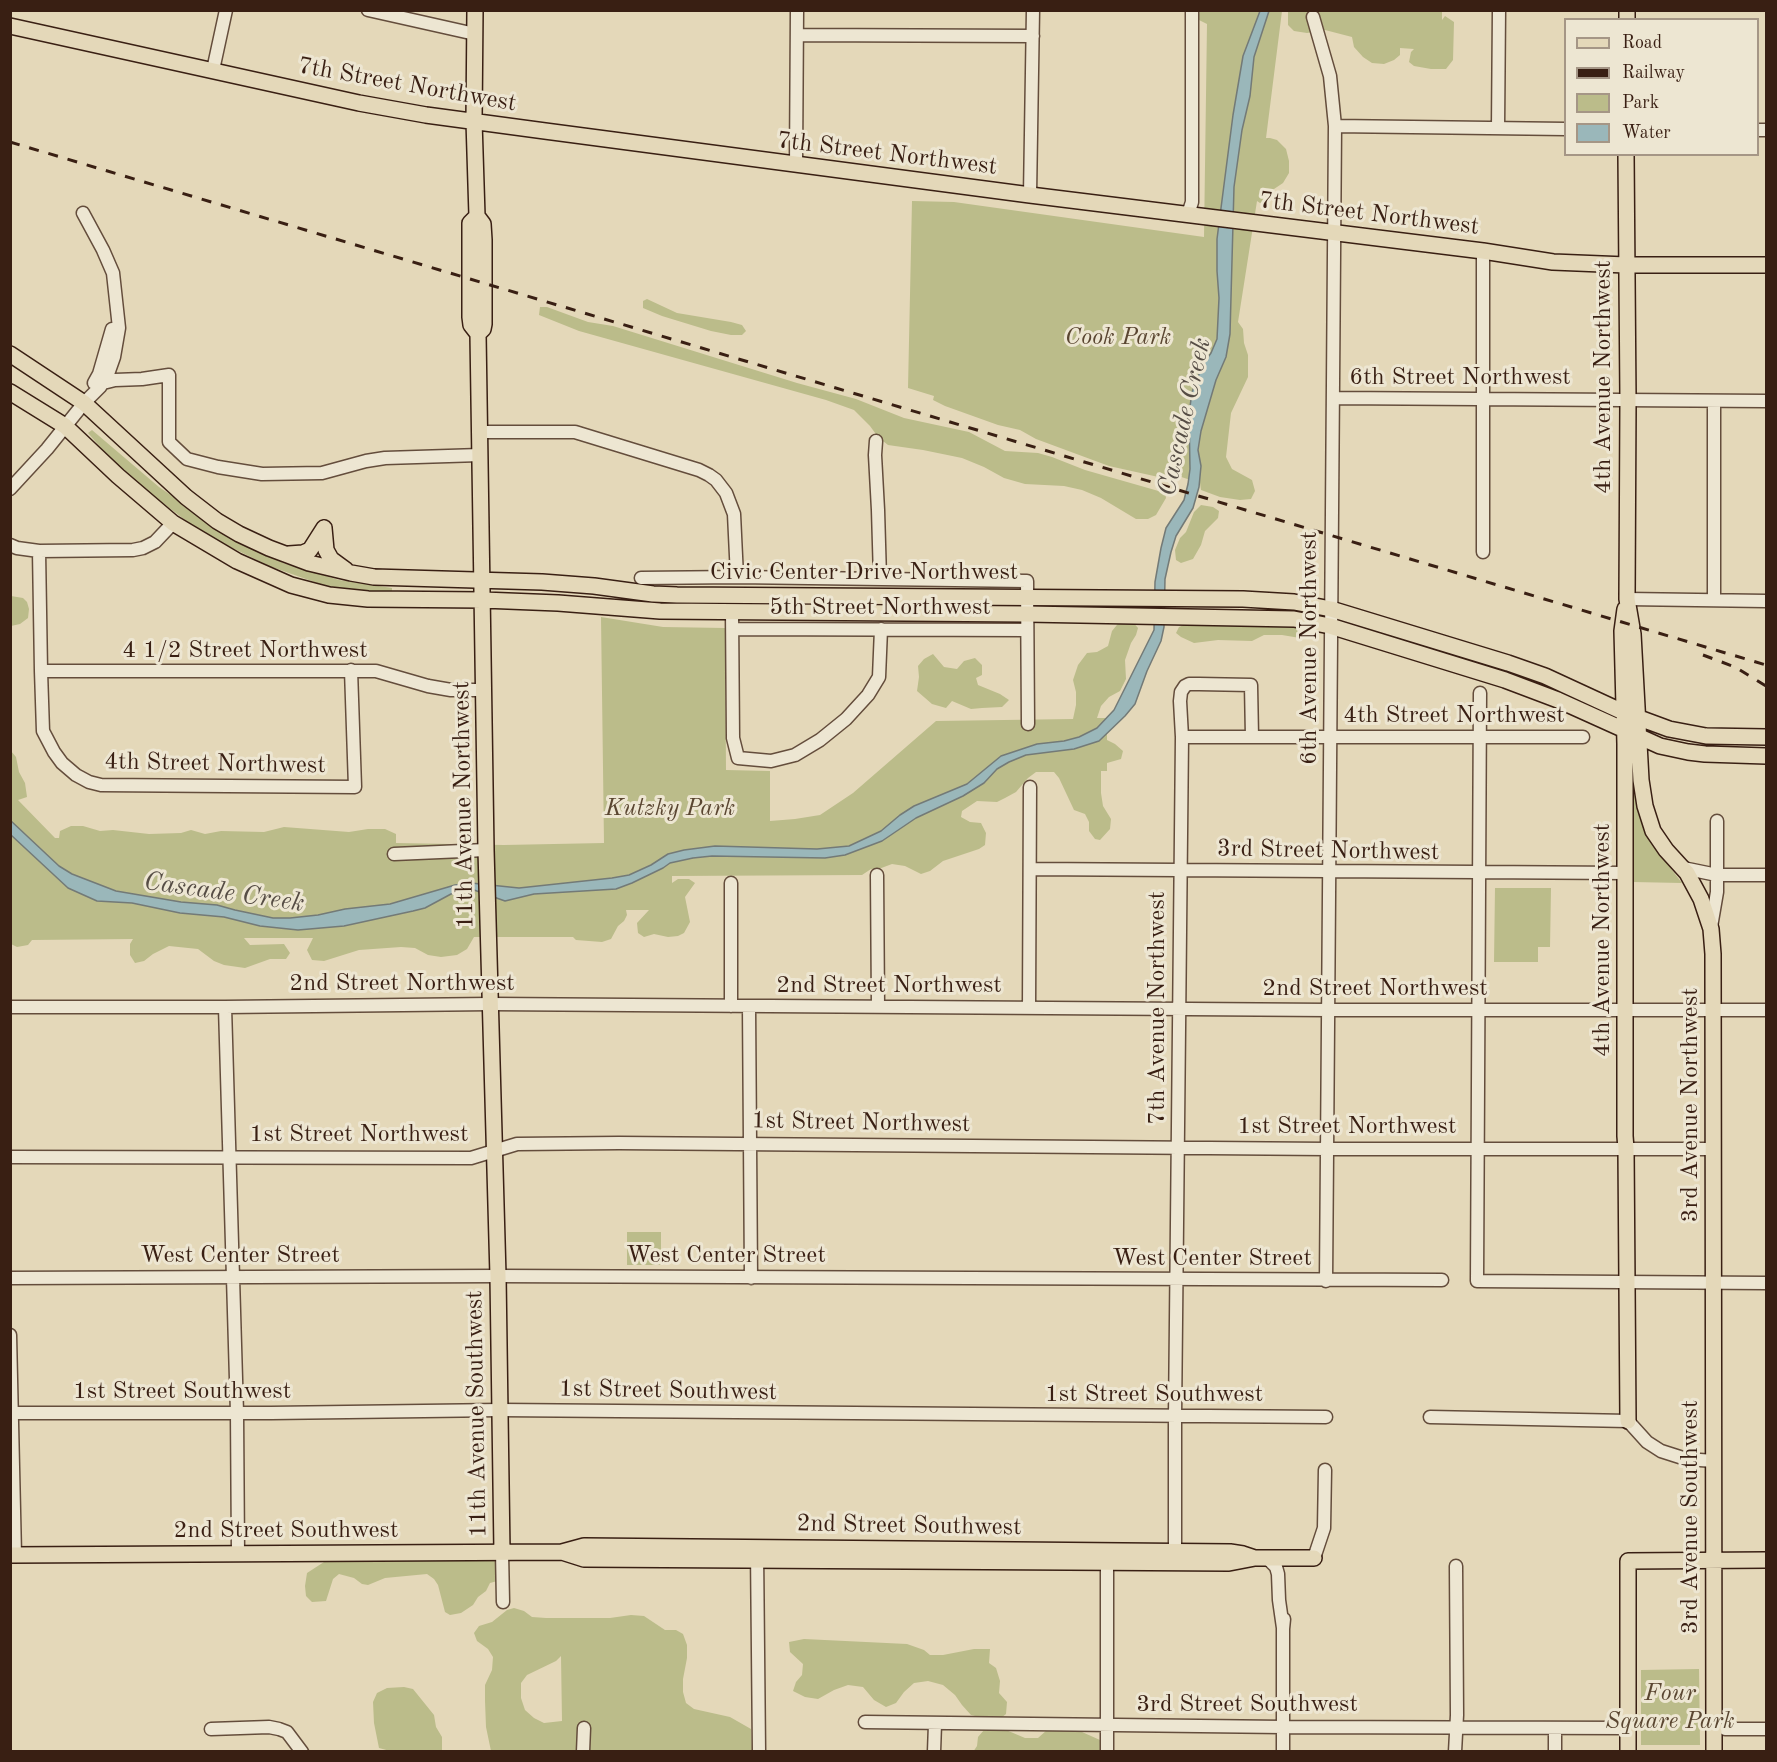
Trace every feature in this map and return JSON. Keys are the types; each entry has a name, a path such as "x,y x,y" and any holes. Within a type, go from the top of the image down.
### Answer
{"main road":[{"name":"11th Avenue Northwest","path":"475,10 474,121 477,216 470,224 470,317 471,325 478,334 486,850 498,1276"},
{"name":"7th Street Northwest","path":"10,26 359,103 796,165 1483,251 1553,262 1626,265 1767,265"},
{"name":"4th Avenue Northwest","path":"1626,156 1627,599 1632,625 1631,734 1625,873 1624,1136 1626,1149 1628,1421"},
{"name":"Civic Center Drive Northwest","path":"10,354 84,403 186,497 217,521 253,541 285,554 309,563 351,573 374,577 542,582 677,595 1185,598 1274,600 1302,603 1331,609 1508,663 1554,680 1661,727 1689,734 1767,737"},
{"name":"Civic Center Drive Northwest","path":"10,392 65,426 173,523 237,561 309,591 347,598 483,600 660,611 1285,618 1330,626 1520,685 1631,734 1672,749 1705,754 1767,756"},
{"path":"285,554 303,554 310,550 324,528 326,550 332,559 351,573"},
{"name":"4th Avenue Northwest","path":"1627,599 1622,622 1623,680 1631,715"},
{"path":"1596,699 1615,691 1623,680"},
{"name":"3rd Avenue Northwest","path":"1631,734 1651,828 1666,850 1683,868 1698,892 1711,929 1714,1011 1714,1282"},
{"path":"1641,780 1649,758 1656,753 1672,749"},
{"name":"11th Avenue Southwest","path":"498,1276 502,1552"},
{"name":"3rd Avenue Southwest","path":"1714,1282 1714,1752"},
{"name":"2nd Street Southwest","path":"13,1555 562,1552 584,1546 758,1553 1107,1557 1175,1557 1230,1552 1261,1558 1314,1558"},
{"path":"1628,1752 1628,1561 1767,1560"}],"street":[{"path":"213,70 226,10"},
{"path":"368,10 475,34"},
{"path":"796,165 797,10"},
{"path":"1030,195 1034,10"},
{"path":"1192,10 1191,202 1194,215"},
{"path":"1498,128 1499,10"},
{"name":"6th Avenue Northwest","path":"1313,17 1330,76 1335,126 1326,1281"},
{"path":"797,35 1033,36"},
{"path":"1335,126 1564,129"},
{"path":"10,489 103,383 114,357 119,328 116,286 103,250 83,213"},
{"path":"1483,251 1483,552"},
{"path":"84,403 99,374 117,311"},
{"path":"103,383 169,375 169,442 187,459 218,467 262,474 322,473 350,464 385,458 480,455"},
{"path":"142,379 163,390 168,398"},
{"name":"6th Street Northwest","path":"1334,398 1767,401"},
{"path":"1714,401 1714,600"},
{"path":"479,432 574,432 709,475 726,493 734,514 737,577"},
{"path":"876,441 880,578"},
{"path":"10,545 39,551 133,550 155,542 173,523"},
{"path":"39,551 40,671"},
{"name":"5th Street Northwest","path":"641,578 880,578 1027,581 1027,597"},
{"path":"1027,597 1028,724"},
{"path":"1627,599 1767,601"},
{"path":"732,612 733,738 738,758 771,760 795,755 820,740 846,719 868,695 879,677 881,629"},
{"name":"5th Street Northwest","path":"733,630 1027,630"},
{"name":"4th Street Northwest","path":"40,671 44,731 48,742 62,763 89,782 101,785 355,788 351,670"},
{"name":"4 1/2 Street Northwest","path":"40,671 376,671 428,686 451,690 483,690"},
{"name":"7th Avenue Northwest","path":"1175,1557 1181,692 1185,686 1189,684 1251,685 1252,737"},
{"path":"1480,693 1477,1281 1767,1283"},
{"name":"4th Street Northwest","path":"1182,737 1583,737"},
{"path":"1029,1008 1030,787"},
{"name":"3rd Avenue Northwest","path":"1711,929 1716,899 1717,821"},
{"path":"394,854 486,850"},
{"path":"1683,868 1717,875 1767,875"},
{"name":"3rd Street Northwest","path":"1030,869 1329,873 1625,873"},
{"path":"877,875 878,1007"},
{"path":"731,883 731,1006"},
{"name":"2nd Street Northwest","path":"10,1006 225,1007 491,1004 1328,1010 1767,1010"},
{"path":"749,1006 751,1278"},
{"path":"225,1007 237,1413 238,1554"},
{"name":"1st Street Northwest","path":"10,1157 471,1158 517,1144 750,1143 1327,1149 1714,1149"},
{"name":"West Center Street","path":"10,1278 498,1276 1442,1280"},
{"path":"10,1335 13,1555"},
{"name":"1st Street Southwest","path":"12,1413 500,1410 1326,1417"},
{"path":"1430,1417 1628,1421 1647,1442 1661,1451 1686,1459 1714,1461"},
{"path":"1314,1558 1324,1528 1325,1470"},
{"path":"502,1552 502,1602"},
{"path":"758,1553 759,1752"},
{"path":"1107,1557 1107,1752"},
{"path":"1261,1558 1276,1567 1284,1624 1283,1752"},
{"path":"1455,1752 1456,1566"},
{"name":"3rd Street Southwest","path":"865,1722 1628,1728"},
{"path":"934,1752 935,1724"},
{"path":"211,1729 269,1727 279,1729 287,1732 302,1752"},
{"path":"583,1752 585,1728"},
{"path":"1555,1728 1555,1752"},
{"path":"1725,1729 1767,1729"}],"green space":[{"name":"Cook Park","path":"1201,10 1282,11 1266,138 1277,140 1286,149 1289,173 1283,183 1274,189 1270,199 1260,203 1257,201 1238,322 1243,329 1248,355 1248,377 1231,413 1226,457 1232,469 1252,480 1255,491 1251,499 1240,500 1220,497 1201,490 1200,483 1175,475 1172,480 1109,466 1036,439 1020,430 998,425 945,406 933,400 934,396 908,388 912,201 954,202 1204,237 1207,24 1199,20"},
{"path":"1288,11 1442,11 1442,20 1445,16 1454,22 1453,60 1446,69 1414,66 1409,62 1414,49 1400,48 1400,55 1394,60 1384,64 1372,63 1354,47 1352,37 1325,30 1307,33 1294,31 1288,25"},
{"path":"647,299 677,313 742,325 746,331 742,335 731,335 662,316 643,308 643,301"},
{"path":"540,307 547,307 588,322 613,326 856,399 904,418 969,432 1005,451 1038,453 1052,457 1085,470 1165,493 1166,498 1156,515 1148,519 1136,519 1101,498 1082,490 1064,486 1025,484 1004,478 962,458 888,445 854,410 826,400 579,331 539,315"},
{"path":"92,430 159,487 231,536 283,563 339,580 392,588 392,591 340,591 269,566 202,533 121,471 88,433"},
{"path":"1201,505 1213,507 1219,511 1218,518 1205,531 1201,545 1193,559 1181,563 1176,560 1175,550 1194,512"},
{"path":"11,596 23,598 29,609 28,618 20,624 11,626"},
{"name":"Kutzky Park","path":"601,617 663,627 725,628 726,770 770,771 770,821 820,815 853,793 936,721 1073,719 1076,692 1073,680 1078,665 1087,653 1097,652 1108,646 1112,631 1121,620 1131,620 1138,628 1125,660 1126,679 1120,691 1109,697 1101,706 1097,718 1107,718 1107,740 1123,751 1121,759 1107,763 1107,771 1101,771 1103,806 1111,819 1110,829 1100,840 1095,839 1089,831 1089,822 1085,814 1074,810 1054,772 1036,772 1016,792 1005,798 997,802 977,801 962,811 961,817 970,822 981,823 986,833 985,845 943,861 930,871 921,874 905,866 892,864 876,870 871,869 862,875 672,876 672,883 678,879 689,879 695,883 685,897 690,922 684,933 678,936 668,937 654,934 644,937 638,933 637,923 649,910 626,910 627,915 624,921 618,926 611,939 602,942 576,940 573,937 474,937 467,949 457,955 441,957 428,955 415,948 401,947 359,950 324,961 312,960 307,950 313,938 244,938 250,945 284,944 290,953 286,959 270,959 245,968 214,961 198,949 169,946 144,961 135,963 130,955 130,944 133,939 32,940 28,945 17,947 11,944 11,751 16,757 27,797 18,800 55,838 59,838 60,831 71,826 83,826 100,831 149,834 181,833 191,830 205,834 221,831 264,832 284,827 349,832 385,829 396,834 396,843 504,845 604,843"},
{"path":"1266,622 1302,627 1310,633 1306,639 1264,635 1252,641 1218,640 1194,643 1176,633 1179,627 1186,624"},
{"path":"933,654 944,667 957,669 964,661 975,658 982,665 982,675 976,678 978,685 1009,700 1002,707 971,709 952,701 946,708 932,704 917,691 918,666"},
{"path":"1631,785 1649,840 1682,883 1633,882"},
{"path":"1495,888 1551,888 1550,947 1538,947 1538,962 1494,962"},
{"path":"627,1232 661,1232 661,1265 627,1265"},
{"path":"336,1556 487,1558 504,1565 501,1580 490,1583 473,1605 461,1613 450,1615 445,1612 438,1585 427,1574 385,1578 368,1585 339,1574 333,1579 326,1601 312,1602 306,1596 307,1573"},
{"path":"514,1608 532,1617 546,1618 644,1616 665,1630 676,1630 683,1634 687,1645 683,1679 686,1703 694,1709 730,1717 751,1729 752,1751 491,1751 486,1727 485,1685 492,1670 493,1657 488,1649 477,1641 474,1633 479,1626 492,1622 507,1610","holes":["561,1656 562,1721 544,1723 534,1718 525,1710 521,1698 521,1683 527,1675 556,1661"]},
{"path":"804,1639 907,1644 924,1650 930,1655 990,1649 989,1663 996,1668 1000,1681 999,1693 1007,1702 1006,1714 1001,1718 989,1719 971,1715 955,1695 943,1685 928,1681 914,1683 896,1703 886,1707 874,1700 863,1687 848,1685 818,1699 805,1697 793,1691 802,1675 803,1664 790,1652 789,1642"},
{"name":"Four Square Park","path":"1699,1669 1700,1745 1641,1745 1641,1670"},
{"path":"387,1688 413,1689 434,1715 436,1727 442,1737 442,1751 390,1751 379,1748 373,1702 377,1693"},
{"path":"999,1727 1025,1738 1038,1738 1047,1730 1073,1728 1100,1740 1104,1751 973,1752 977,1746 978,1737 984,1730"}],"water":[{"path":"1260,11 1269,11 1254,57 1250,96 1242,130 1234,187 1230,334 1226,357 1216,380 1201,431 1198,450 1201,466 1199,487 1193,508 1176,536 1171,552 1165,579 1164,627 1161,641 1135,704 1099,741 1074,749 1026,755 1009,762 997,769 984,783 963,796 916,818 882,841 845,855 825,858 712,856 693,858 670,863 616,889 534,894 505,901 474,890 463,891 413,911 344,926 298,930 260,926 224,917 180,913 132,903 97,901 68,888 11,835 10,820 59,866 72,874 116,891 181,902 217,905 273,918 290,918 390,904 455,885 471,883 519,888 612,878 629,875 668,854 715,846 817,849 849,846 881,831 914,806 967,784 1001,756 1037,744 1079,737 1097,728 1114,710 1154,630 1155,582 1161,548 1166,528 1184,500 1188,484 1189,414 1192,392 1203,364 1217,339 1219,298 1217,239 1233,115 1243,56"}],"railway":[{"path":"10,142 1766,665"},
{"path":"1703,655 1735,667 1766,686"}],"water label":[{"name":"Cascade Creek","path":"1185,417"},
{"name":"Cascade Creek","path":"224,893"}]}
